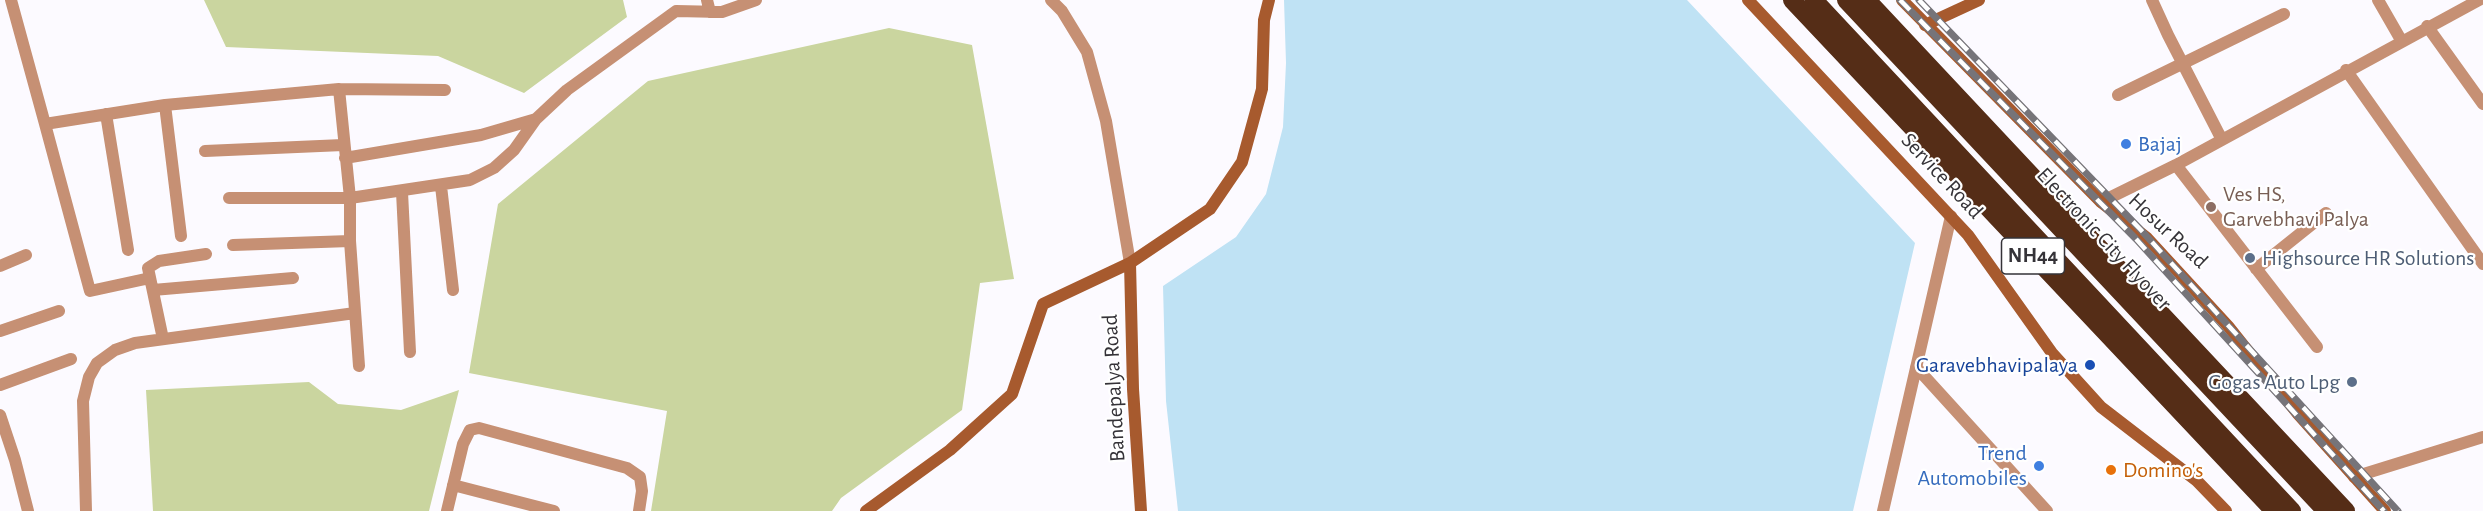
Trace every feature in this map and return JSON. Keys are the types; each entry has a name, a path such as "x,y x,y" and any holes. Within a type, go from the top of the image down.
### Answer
{"highway":[{"name":"NH44","path":"1792,0 2274,511"},
{"path":"1814,0 2292,511"},
{"name":"Electronic City Flyover","path":"1846,0 2326,511"},
{"name":"NH44","path":"1868,0 2346,511"}],"street":[{"path":"0,2 9,0 90,291 151,284 293,278"},
{"path":"229,198 350,198 470,180 494,168 514,150 536,119 567,90 676,11 708,6 722,12 756,0"},
{"path":"866,511 950,450 1012,394 1043,304 1130,263 1210,209 1242,162 1262,89 1264,20 1269,0"},
{"name":"Service Road","path":"1748,0 1968,235 2052,353 2101,407 2197,481 2226,511"},
{"name":"Hosur Road","path":"1902,0 2101,202 2147,238 2228,326 2298,414 2385,511"},
{"path":"1925,25 1979,0"},
{"path":"2152,0 2222,138"},
{"path":"2378,0 2401,40"},
{"path":"2101,202 2176,165 2401,40 2479,0"},
{"path":"1055,1 1087,52 1106,121 1119,214 1130,263"},
{"path":"2118,95 2284,14"},
{"path":"2427,26 2483,104"},
{"path":"2346,70 2483,264"},
{"path":"45,124 165,105 339,89 445,90"},
{"path":"339,89 350,198 350,241 359,366"},
{"path":"165,105 181,236"},
{"path":"106,114 128,250"},
{"path":"345,158 481,135 536,119"},
{"path":"205,151 343,145"},
{"path":"2176,165 2317,347"},
{"path":"441,186 453,290"},
{"path":"402,192 410,352"},
{"path":"2256,269 2326,213"},
{"path":"1885,510 1951,216"},
{"path":"233,245 350,241"},
{"path":"163,339 148,268 159,261 206,254"},
{"path":"0,266 26,255"},
{"name":"Bandepalya Road","path":"1130,263 1133,388 1141,511"},
{"path":"0,331 59,311"},
{"path":"86,511 83,401 89,377 97,363 115,350 135,343 355,313"},
{"path":"0,385 71,359"},
{"path":"1916,367 2047,511"},
{"path":"0,415 28,511"},
{"path":"447,511 463,444 470,430 479,428 627,468 640,477 642,491 639,511"},
{"path":"2354,477 2483,437"},
{"path":"453,485 554,511"}],"green space":[{"path":"204,0 623,0 627,17 524,93 438,56 226,47"},
{"path":"889,28 972,45 1014,279 980,283 962,410 841,498 832,511 651,511 667,411 469,373 498,204 648,81"},
{"path":"309,382 338,404 401,410 459,390 429,511 153,511 146,390"}],"water":[{"path":"1284,0 1687,0 1915,243 1853,511 1178,511 1166,401 1163,286 1236,237 1266,194 1283,127 1286,63"}],"railway":[{"path":"1900,0 2136,239 2384,511"},
{"path":"1919,0 2140,229 2398,511"}],"place":[{"name":"Bajaj","path":"2126,144"},
{"name":"Ves HS, Garvebhavi Palya","path":"2211,207"},
{"name":"Highsource HR Solutions","path":"2250,258"},
{"name":"Garavebhavipalaya","path":"2090,365"},
{"name":"Gogas Auto Lpg","path":"2352,382"},
{"name":"Trend Automobiles","path":"2039,466"},
{"name":"Domino's","path":"2111,470"}]}
